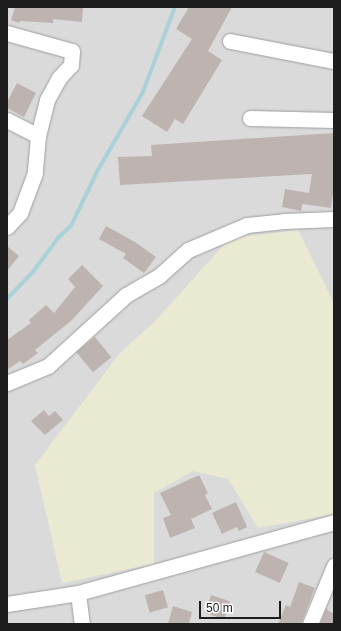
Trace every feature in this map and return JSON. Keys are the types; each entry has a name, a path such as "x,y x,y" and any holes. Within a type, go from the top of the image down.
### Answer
{"street":[{"path":"7,33 72,51 71,65 59,78 47,100 38,136 35,173 20,213 7,227"},
{"path":"230,42 334,61"},
{"path":"250,118 334,120"},
{"path":"7,120 38,136"},
{"path":"7,383 48,366 126,295 159,276 188,250 247,225 284,221 334,219"},
{"path":"7,604 78,593 334,522"},
{"path":"310,624 334,566"},
{"path":"78,593 82,624"}],"shaded area":[{"path":"7,7 334,7 334,624 7,624"}],"green space":[{"path":"298,230 334,303 334,514 258,528 228,479 193,471 154,493 154,564 62,583 35,465 120,353 156,320 230,238"}],"building":[{"path":"15,7 83,7 82,22 53,19 53,23 20,21 19,23 11,20"},
{"path":"189,7 232,7 208,51 222,60 183,124 175,119 167,132 142,116 192,39 176,29"},
{"path":"17,83 36,93 24,117 7,108 7,102"},
{"path":"334,133 334,186 331,208 302,204 301,211 282,207 285,189 309,193 312,174 120,185 118,157 152,156 151,145"},
{"path":"106,226 135,242 156,257 144,273 123,258 126,254 99,239"},
{"path":"7,246 19,256 7,271"},
{"path":"82,265 103,286 72,320 35,350 38,353 23,364 20,361 7,370 7,340 31,323 29,320 46,305 54,313 75,287 68,279"},
{"path":"95,337 111,357 93,372 76,352"},
{"path":"44,410 49,416 55,411 63,420 45,435 31,421"},
{"path":"199,475 208,493 205,495 212,509 191,519 195,528 170,538 163,518 171,515 160,493"},
{"path":"236,502 247,527 239,531 237,527 222,534 212,513"},
{"path":"264,552 289,563 280,583 255,572"},
{"path":"299,582 315,588 301,624 278,624 286,605 290,607"},
{"path":"163,590 168,607 150,613 145,595"},
{"path":"211,595 230,601 224,619 205,613"},
{"path":"173,606 192,612 189,624 168,624"},
{"path":"326,609 334,614 334,624 320,624"}],"waterway":[{"path":"7,299 33,272 59,237 71,226 98,170 143,92 175,7"}]}
